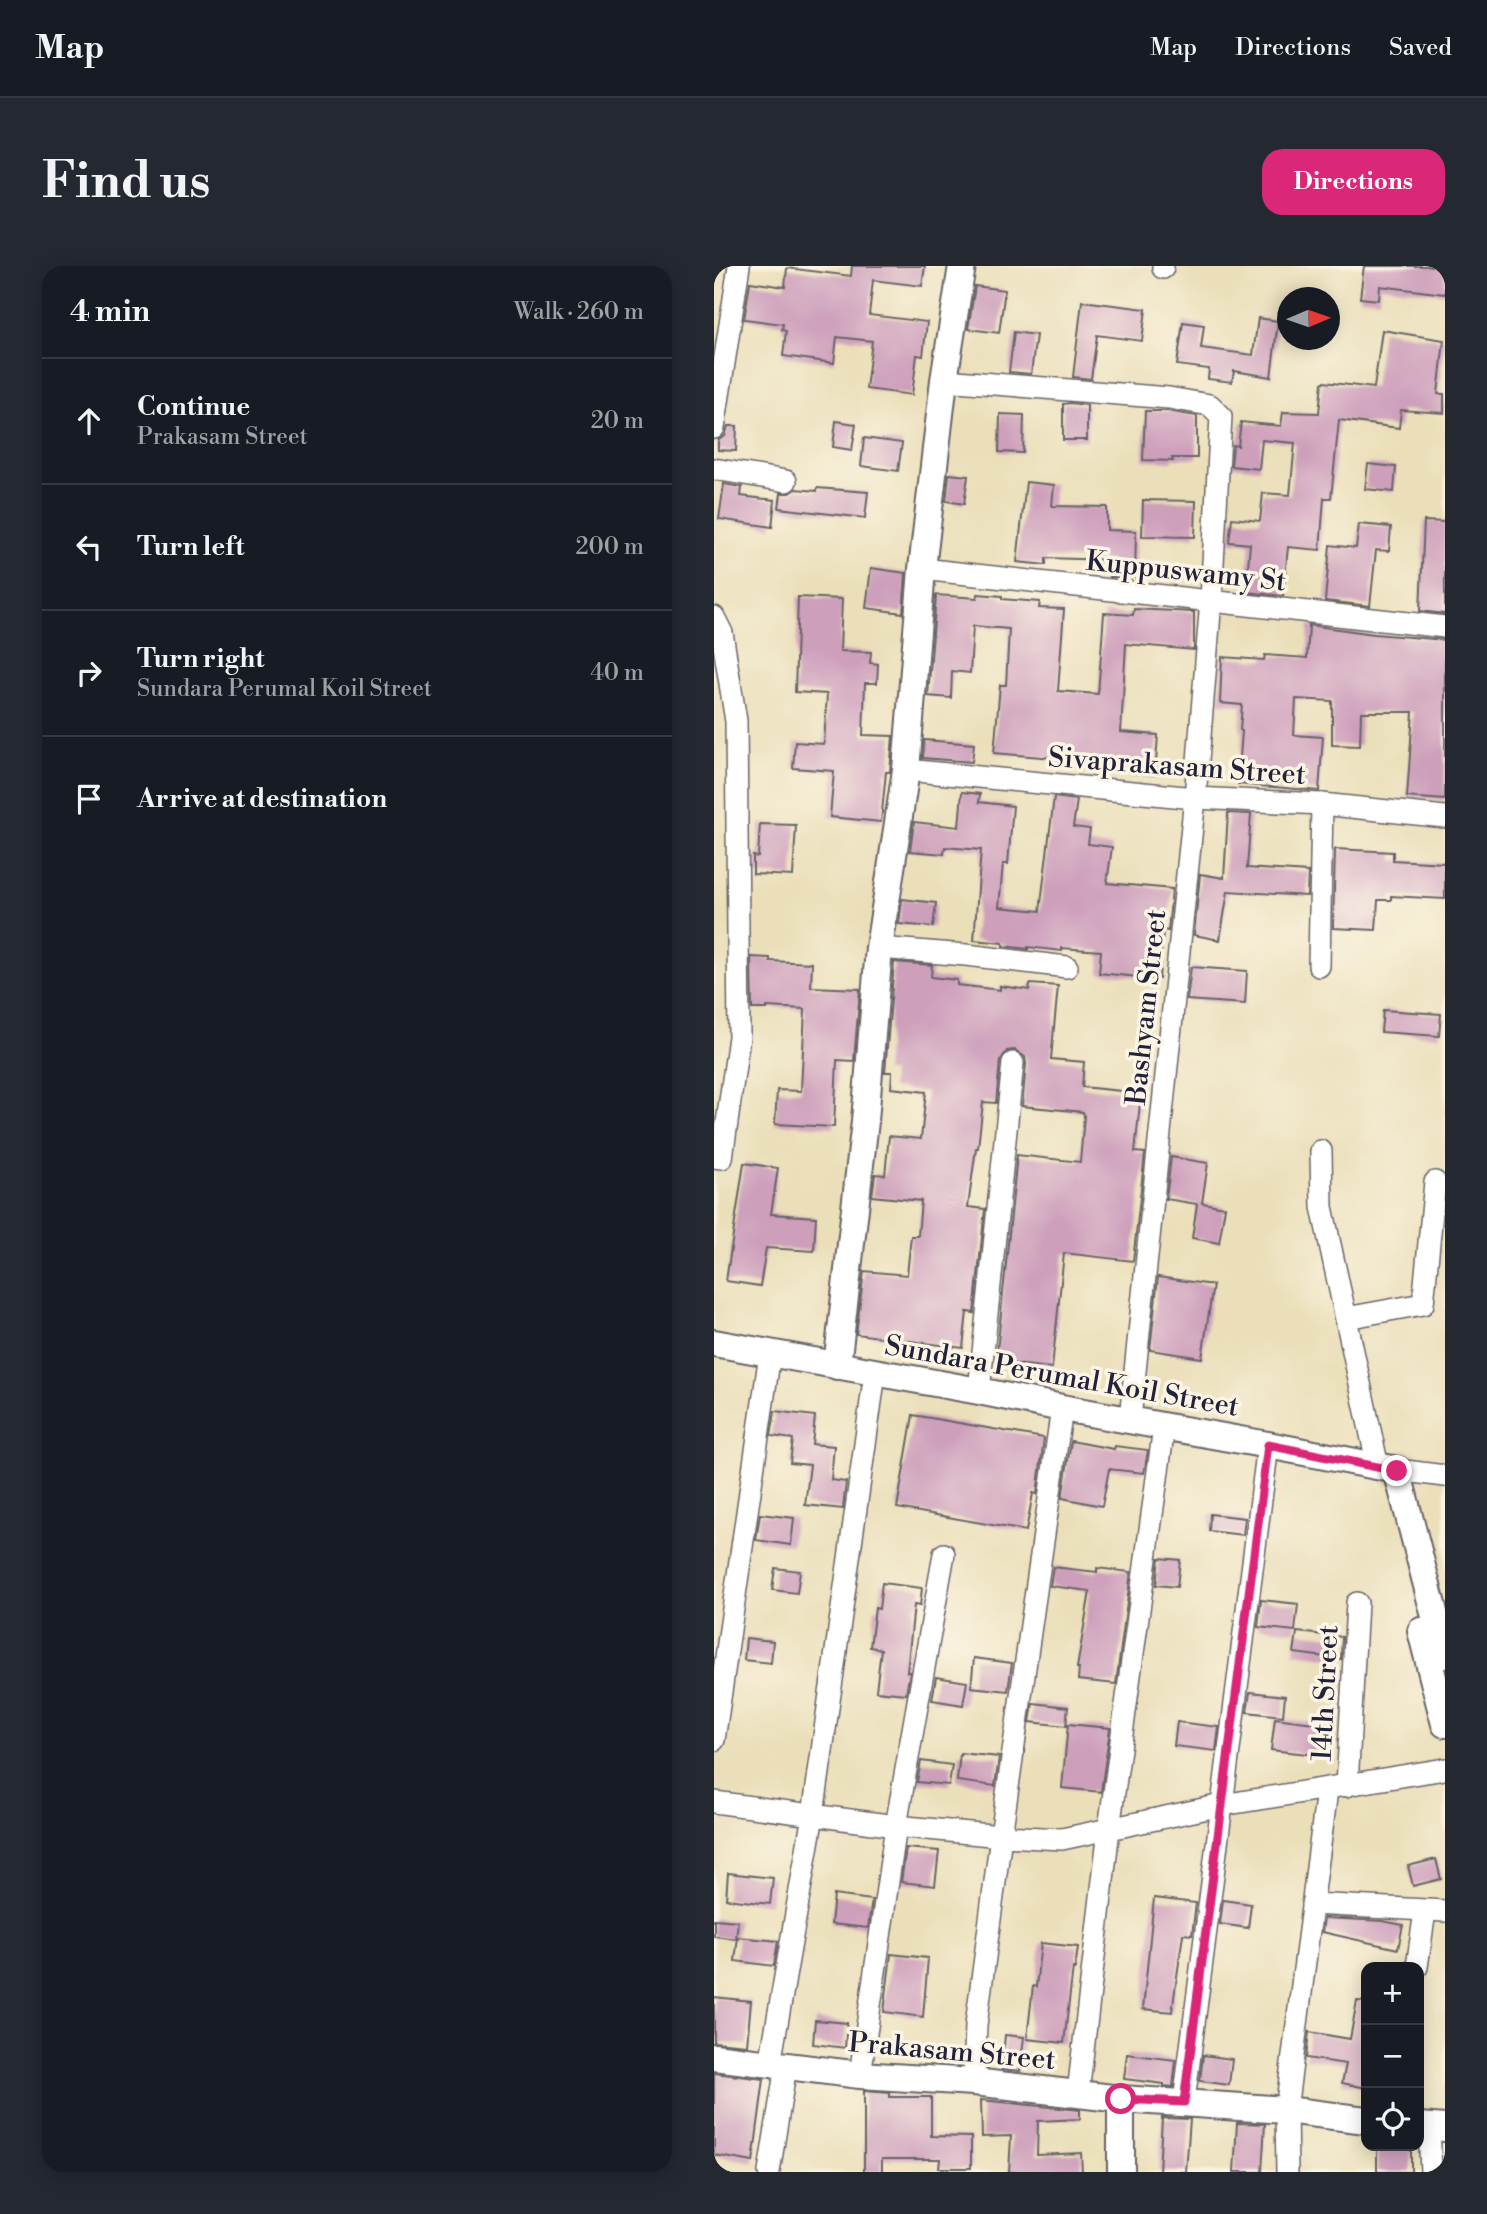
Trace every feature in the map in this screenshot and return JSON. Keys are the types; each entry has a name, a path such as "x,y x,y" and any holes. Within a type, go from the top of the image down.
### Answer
{"street":[{"path":"714,428 739,266"},
{"path":"837,1366 865,1121 879,948 906,770 922,569 944,380 962,266"},
{"name":"Bashyam Street","path":"944,380 1169,398 1210,405 1221,416 1211,600 1195,798 1130,1419"},
{"path":"714,469 786,481"},
{"name":"Kuppuswamy St","path":"922,569 1445,627"},
{"path":"714,617 722,633 736,721 739,1037 722,1158 714,1157"},
{"name":"Sivaprakasam Street","path":"906,770 1195,798 1322,804 1445,817"},
{"path":"1320,966 1322,804"},
{"path":"879,948 1067,967"},
{"path":"979,1391 1013,1063"},
{"path":"1321,1151 1322,1207 1346,1318 1387,1469 1445,1655"},
{"path":"1346,1318 1423,1304 1435,1181"},
{"name":"Sundara Perumal Koil Street","path":"714,1343 1387,1469"},
{"path":"714,1740 771,1354"},
{"path":"769,2172 778,2065 875,1373"},
{"path":"974,2082 976,2025 1000,1836 1062,1408"},
{"path":"1078,2093 1109,1829 1164,1427"},
{"path":"1184,2102 1268,1445"},
{"path":"1387,1469 1445,1476"},
{"path":"1387,1469 1445,1724"},
{"path":"860,2075 896,1826 944,1554"},
{"name":"14th Street","path":"1287,2172 1286,2110 1312,1904 1337,1788 1357,1603"},
{"path":"714,1802 896,1826 1062,1839 1222,1805 1445,1769"},
{"path":"1312,1904 1435,1911 1419,1962"},
{"name":"Prakasam Street","path":"714,2057 860,2075 974,2082 1121,2099 1286,2110 1361,2119"},
{"path":"1121,2099 1121,2172"},
{"path":"1431,2127 1431,2172"}],"building":[{"path":"852,266 925,266 922,286 873,280 869,315 927,322 923,356 917,355 912,395 866,389 872,341 837,337 834,363 783,356 786,331 782,330 783,324 744,319 750,282 785,287 787,268 851,276"},
{"path":"1364,266 1445,266 1445,294 1380,286 1379,300 1360,298"},
{"path":"975,286 1005,290 999,333 968,329"},
{"path":"1082,301 1146,309 1142,341 1097,335 1091,379 1073,377"},
{"path":"1258,318 1277,321 1271,377 1234,371 1232,382 1208,379 1209,369 1177,365 1183,322 1204,325 1201,348 1253,355"},
{"path":"1382,330 1444,340 1438,394 1444,394 1444,413 1401,410 1399,428 1339,420 1331,498 1324,498 1320,550 1288,547 1283,596 1246,592 1250,544 1229,542 1232,518 1260,521 1263,493 1290,495 1295,443 1262,440 1259,469 1231,466 1233,445 1238,446 1241,422 1281,426 1283,412 1319,413 1324,382 1374,388"},
{"path":"1014,332 1036,335 1031,374 1009,372"},
{"path":"1063,404 1087,405 1087,440 1063,440"},
{"path":"1145,411 1167,411 1197,416 1197,458 1172,458 1173,461 1143,460"},
{"path":"1000,414 1024,415 1023,453 999,452"},
{"path":"836,421 856,424 852,450 833,447"},
{"path":"728,426 737,426 736,451 718,450 718,440 725,436"},
{"path":"864,438 902,443 898,471 861,466"},
{"path":"1368,464 1396,467 1394,492 1365,489"},
{"path":"949,474 968,476 964,504 946,501"},
{"path":"1026,482 1054,485 1052,506 1107,507 1107,530 1136,531 1135,577 1110,577 1110,560 1046,558 1046,565 1017,562"},
{"path":"724,484 742,487 741,496 775,500 772,527 719,519"},
{"path":"817,488 868,492 865,518 779,508 781,493 790,493 796,489 816,491"},
{"path":"1143,500 1196,501 1195,537 1142,536"},
{"path":"1424,521 1445,522 1445,614 1420,611"},
{"path":"1359,524 1391,527 1389,551 1376,550 1370,606 1325,601 1330,545 1356,548"},
{"path":"871,568 906,573 903,613 866,608"},
{"path":"978,594 1040,602 1039,608 1064,609 1058,691 1098,694 1104,613 1133,615 1134,609 1194,612 1194,650 1126,644 1121,732 1158,735 1155,775 1089,767 1090,761 994,753 1000,685 1006,685 1009,629 973,626 970,673 952,671 951,698 928,696 936,595 977,598"},
{"path":"798,597 842,599 840,651 871,652 870,663 878,664 877,683 865,683 863,735 893,736 881,822 830,817 834,771 793,768 795,742 824,744 827,694 795,692"},
{"path":"1309,625 1445,640 1445,800 1407,797 1413,712 1361,712 1360,746 1332,745 1332,701 1296,699 1294,735 1323,737 1319,791 1238,784 1242,705 1220,703 1222,657 1264,660 1265,655 1307,658"},
{"path":"924,740 974,744 972,762 923,758"},
{"path":"962,792 980,794 979,802 1013,806 1008,864 1003,864 999,907 1040,911 1054,797 1077,800 1073,827 1090,829 1088,844 1112,847 1107,883 1172,889 1168,931 1163,930 1159,979 1099,973 1101,951 1028,949 974,940 981,850 945,847 944,854 910,851 914,822 959,827"},
{"path":"1228,813 1251,814 1247,868 1308,872 1307,896 1228,891 1220,940 1194,935 1200,874 1224,878"},
{"path":"760,824 796,825 793,876 753,874 753,856 758,857"},
{"path":"1335,849 1393,852 1393,860 1445,863 1445,899 1391,896 1391,900 1378,900 1376,930 1333,928"},
{"path":"902,899 936,903 933,927 899,924"},
{"path":"751,957 770,958 770,961 812,963 811,987 860,989 854,1061 837,1060 834,1127 775,1124 777,1090 801,1091 805,1009 752,1009"},
{"path":"894,962 932,965 931,977 957,980 957,985 1000,990 1000,986 1029,990 1030,984 1058,986 1051,1059 1084,1062 1082,1087 1141,1093 1135,1152 1145,1153 1133,1261 1064,1253 1052,1368 996,1362 1017,1155 1080,1162 1084,1116 1083,1112 1022,1106 1026,1064 1025,1057 1015,1050 1007,1051 1000,1061 996,1103 983,1102 968,1207 985,1209 974,1313 967,1312 963,1348 856,1334 864,1271 907,1275 911,1236 918,1236 921,1201 872,1196 875,1174 885,1175 889,1136 921,1139 926,1092 891,1088 892,1072 885,1072"},
{"path":"1191,967 1247,971 1245,1004 1187,1000"},
{"path":"1383,1010 1441,1014 1439,1036 1381,1032"},
{"path":"1171,1157 1208,1163 1202,1203 1225,1207 1219,1243 1192,1238 1197,1204 1166,1199"},
{"path":"744,1163 778,1168 771,1214 816,1217 814,1251 766,1248 760,1286 726,1281"},
{"path":"1158,1277 1213,1285 1202,1358 1150,1350"},
{"path":"775,1411 815,1416 812,1444 834,1446 831,1480 846,1482 843,1509 805,1505 810,1465 790,1463 793,1439 771,1436"},
{"path":"913,1415 1044,1438 1037,1494 1033,1493 1026,1531 897,1508"},
{"path":"1071,1441 1114,1449 1115,1446 1148,1450 1144,1473 1109,1469 1102,1506 1062,1498"},
{"path":"760,1514 794,1518 791,1545 756,1540"},
{"path":"1210,1514 1245,1518 1243,1535 1209,1531"},
{"path":"1159,1558 1180,1560 1177,1587 1156,1585"},
{"path":"1053,1567 1097,1572 1097,1568 1131,1572 1116,1684 1078,1680 1077,1668 1090,1591 1050,1586"},
{"path":"775,1568 800,1571 797,1593 772,1590"},
{"path":"882,1583 922,1588 920,1606 914,1605 906,1694 876,1691 881,1649 870,1647 875,1608 879,1609"},
{"path":"1261,1600 1298,1604 1295,1631 1258,1627"},
{"path":"1297,1632 1342,1637 1341,1659 1294,1653"},
{"path":"746,1638 773,1641 771,1663 744,1660"},
{"path":"974,1658 1012,1663 1008,1691 971,1687"},
{"path":"936,1677 967,1682 963,1705 932,1700"},
{"path":"1250,1692 1285,1696 1283,1716 1247,1712"},
{"path":"1033,1703 1068,1707 1066,1726 1030,1722"},
{"path":"1275,1718 1330,1725 1326,1756 1271,1750"},
{"path":"1177,1722 1219,1727 1216,1751 1174,1746"},
{"path":"1068,1724 1110,1728 1101,1792 1062,1788"},
{"path":"960,1753 999,1757 995,1786 957,1781"},
{"path":"921,1761 952,1765 949,1785 917,1782"},
{"path":"906,1848 939,1851 935,1886 901,1882"},
{"path":"1436,1859 1441,1879 1413,1886 1408,1866"},
{"path":"728,1873 773,1878 770,1904 726,1899"},
{"path":"834,1895 872,1900 868,1928 831,1924"},
{"path":"1154,1898 1196,1903 1192,1935 1183,1934 1172,2012 1143,2009"},
{"path":"1223,1900 1251,1904 1248,1928 1220,1924"},
{"path":"1324,1918 1383,1921 1403,1925 1398,1949 1322,1932"},
{"path":"714,1919 738,1921 736,1939 714,1936"},
{"path":"738,1937 778,1941 774,1966 735,1961"},
{"path":"1041,1943 1078,1947 1064,2043 1027,2039"},
{"path":"891,1954 928,1958 923,2017 884,2012"},
{"path":"714,1997 751,2001 747,2045 714,2042"},
{"path":"1357,2001 1361,2001 1361,2087 1342,2083 1346,2064 1306,2058 1309,2032 1350,2039"},
{"path":"815,2020 847,2023 845,2048 813,2044"},
{"path":"1005,2035 1024,2037 1020,2071 1002,2069"},
{"path":"1127,2054 1176,2060 1173,2087 1124,2079"},
{"path":"1203,2055 1232,2059 1229,2085 1200,2081"},
{"path":"714,2073 764,2079 753,2162 714,2155"},
{"path":"864,2091 890,2093 890,2097 931,2097 931,2136 971,2137 971,2168 939,2168 940,2159 882,2159 882,2172 864,2172"},
{"path":"981,2100 1080,2110 1080,2119 1038,2121 1037,2155 1081,2153 1082,2172 1009,2172 1011,2136 982,2137"},
{"path":"1162,2118 1190,2119 1186,2172 1159,2172"},
{"path":"1237,2123 1265,2124 1262,2172 1234,2172"},
{"path":"1377,2151 1411,2151 1411,2172 1377,2172"}],"route":[{"path":"1121,2099 1184,2102 1268,1445 1397,1471"}]}
